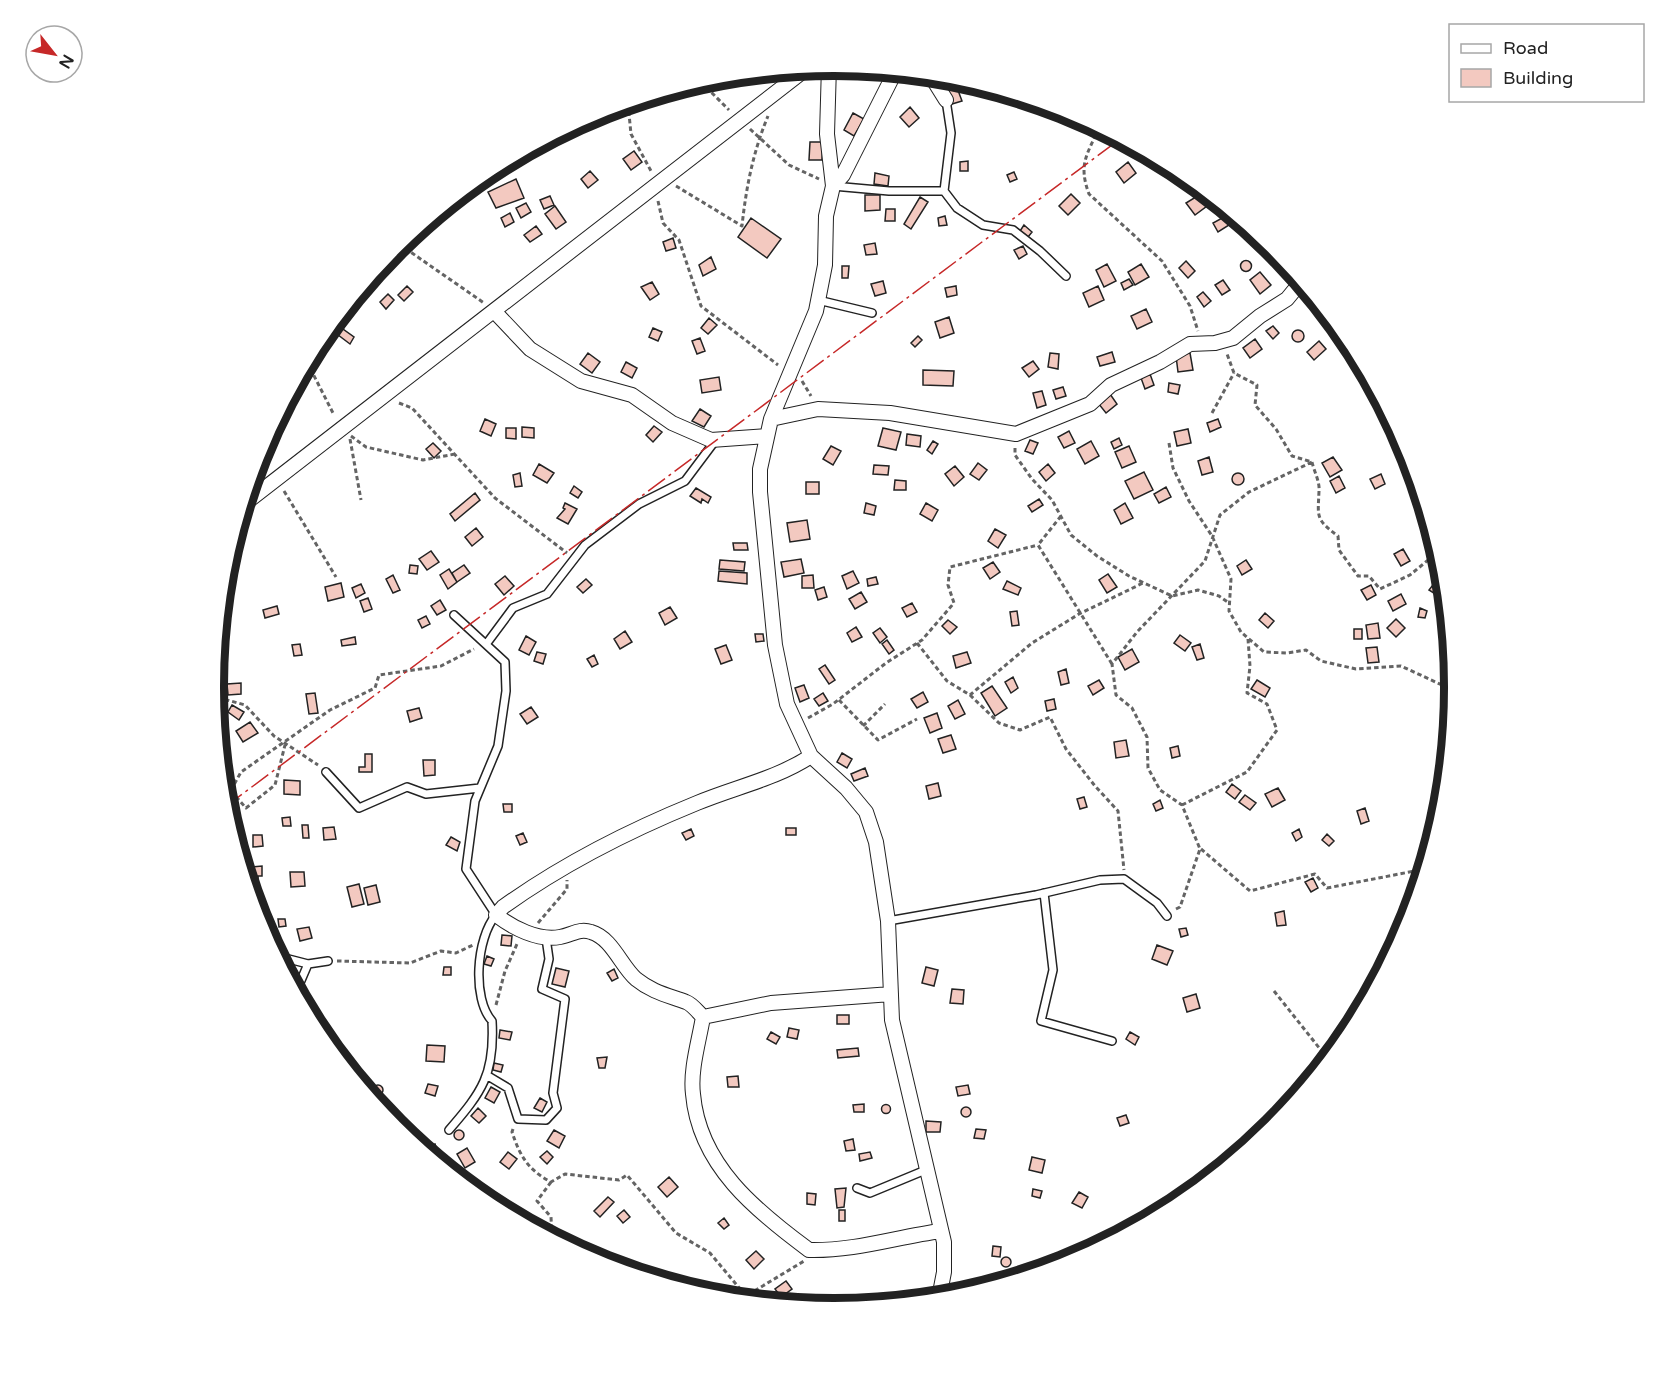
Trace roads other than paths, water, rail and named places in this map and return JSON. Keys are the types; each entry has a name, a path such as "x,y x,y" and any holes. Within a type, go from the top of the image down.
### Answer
{"street":[{"path":"829,76 827,134 833,186 826,216 825,265 818,300 771,419 760,469 760,492 775,645 782,685 795,724 811,756 846,788 866,812 876,842 888,921 892,1020 941,1232 944,1272 941,1288"},
{"path":"254,496 795,78"},
{"path":"833,186 843,175 891,80"},
{"path":"937,86 946,100"},
{"path":"771,419 818,409 890,413 1016,434 1090,404 1111,385 1160,362 1190,344 1233,338 1260,315 1287,299 1296,288"},
{"path":"494,311 530,349 581,381 632,395 672,423 711,440 767,436"},
{"path":"703,1017 688,1002 652,991 634,977 615,951 593,932 576,930 562,937 546,938 510,926 496,915 503,907 567,863 697,803 790,770 811,756"},
{"path":"703,1017 771,1003 891,994"},
{"path":"703,1017 692,1093 708,1147 721,1171 735,1188 809,1250 858,1248 916,1234 941,1232"}],"lane":[{"path":"946,100 951,133 944,191 957,208 983,225 1012,230 1040,251 1066,276"},
{"path":"833,186 889,191 944,191"},
{"path":"818,300 872,314"},
{"path":"487,643 513,608 547,594 585,545 639,504 685,481 717,439"},
{"path":"449,1130 474,1101 488,1076 493,1037 492,1021 483,1012 479,968 482,940 496,915 466,869 480,788 498,746 506,690 505,662 454,615"},
{"path":"326,772 359,808 407,787 426,794 480,788"},
{"path":"888,921 1044,893 1100,880 1124,879 1157,903 1167,916"},
{"path":"1044,893 1053,970 1041,1021 1112,1041"},
{"path":"488,1076 508,1088 518,1119 546,1120 557,1108 553,1093 565,999 542,989 549,959 546,938"},
{"path":"287,959 308,964 328,961"},
{"path":"300,983 308,964"},
{"path":"856,1188 870,1193 928,1169"}]}
